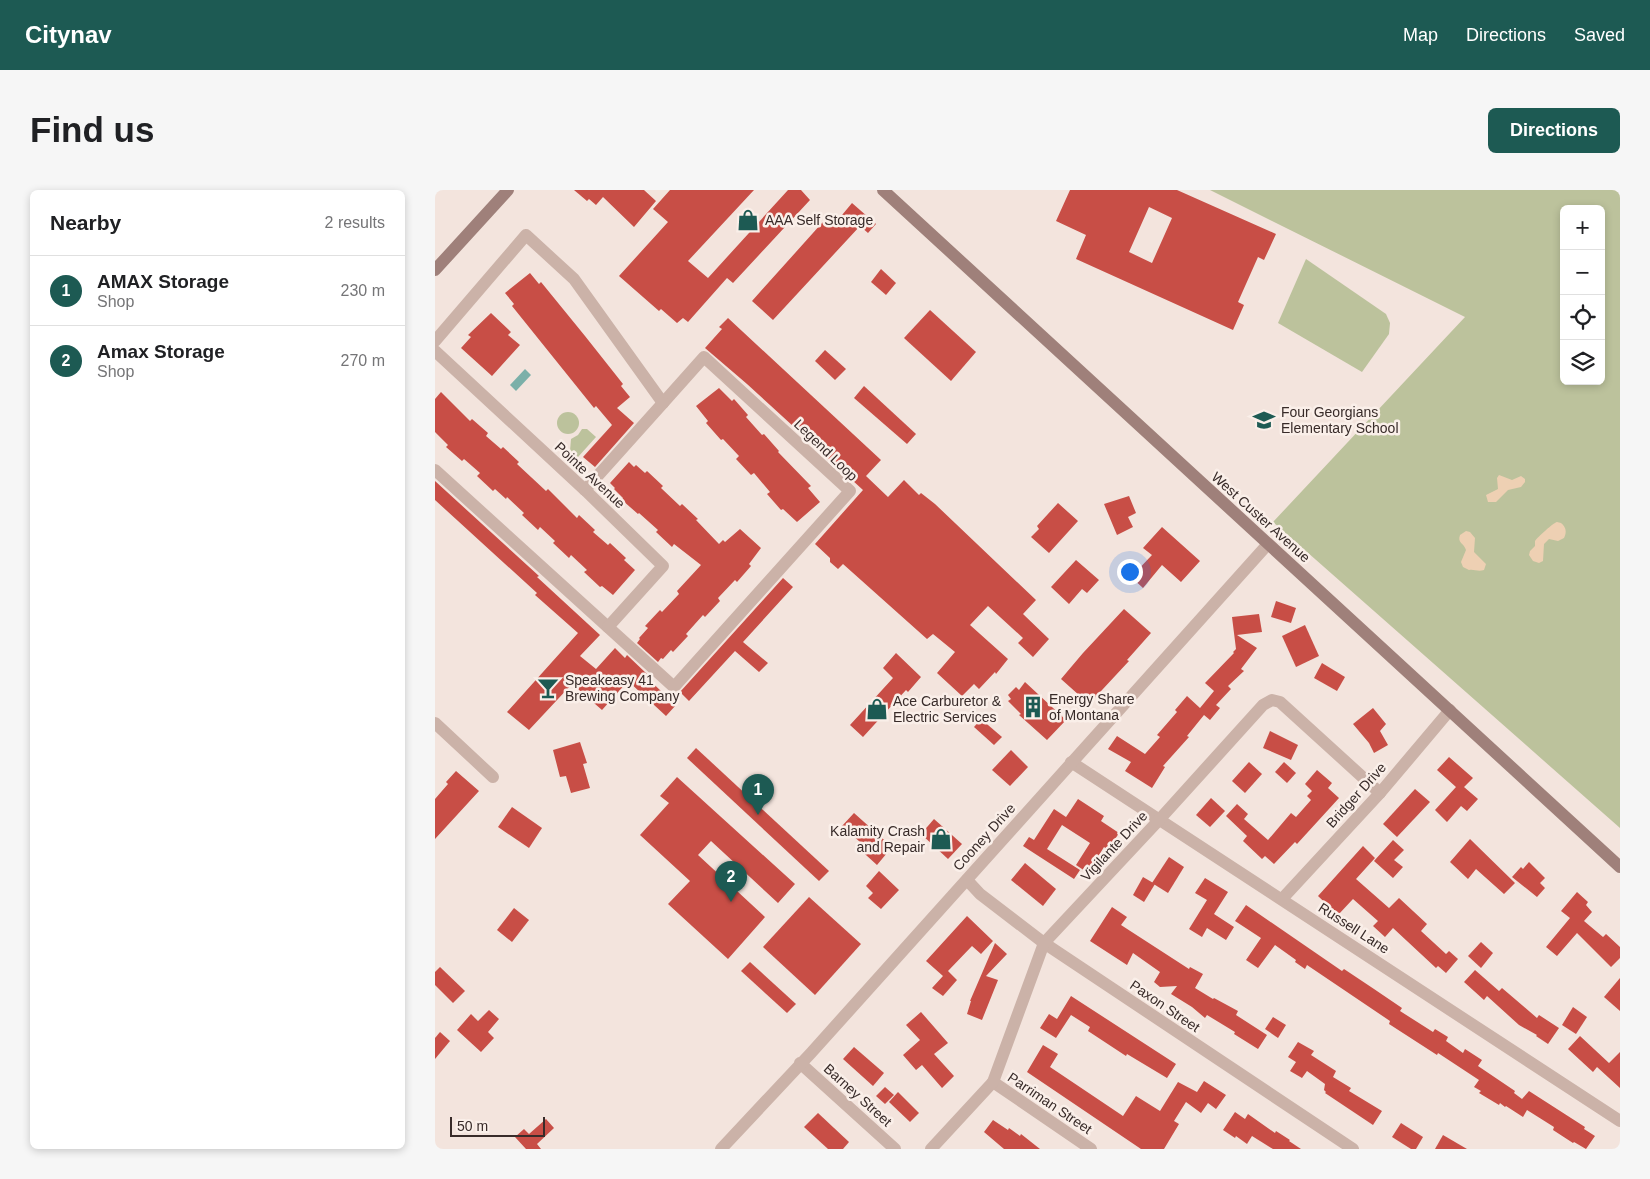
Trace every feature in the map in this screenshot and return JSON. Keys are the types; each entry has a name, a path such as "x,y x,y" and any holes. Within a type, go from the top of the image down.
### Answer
{"main road":[{"path":"435,270 508,190"},
{"name":"West Custer Avenue","path":"883,190 1620,866"}],"street":[{"path":"435,341 526,235 574,279 663,403 585,490"},
{"name":"Pointe Avenue","path":"435,351 585,490 663,566 608,627"},
{"name":"Legend Loop","path":"435,470 674,687 851,490 704,357 663,403"},
{"name":"Cooney Drive","path":"721,1149 967,880 1268,544"},
{"name":"Vigilante Drive","path":"931,1149 993,1082 1044,943 1263,705 1272,700 1280,702 1380,793"},
{"name":"Bridger Drive","path":"1282,899 1380,793 1450,710"},
{"path":"435,723 493,777"},
{"name":"Russell Lane","path":"1071,762 1620,1121"},
{"name":"Paxon Street","path":"967,880 980,894 1044,943 1353,1149"},
{"name":"Barney Street","path":"800,1064 895,1149"},
{"name":"Parriman Street","path":"993,1082 1091,1149"}],"green space":[{"path":"1210,190 1620,190 1620,828 1273,522 1465,317"},
{"path":"1306,259 1386,314 1390,323 1389,334 1362,372 1278,323"},
{"path":"564,412 572,412 579,419 579,427 572,434 564,434 557,427 557,419"},
{"path":"582,429 587,429 596,437 578,457 570,451 571,439 578,435"}],"sand":[{"path":"1499,475 1512,480 1521,476 1525,479 1525,482 1521,487 1508,490 1496,502 1488,502 1486,495 1498,489 1497,478"},
{"path":"1557,522 1561,523 1565,528 1564,538 1558,541 1549,539 1544,544 1543,561 1539,563 1533,561 1529,555 1535,546 1535,541"},
{"path":"1466,531 1470,532 1475,538 1474,552 1486,564 1484,570 1469,570 1463,567 1461,562 1466,550 1459,538"}],"water":[{"path":"525,369 531,375 516,391 510,385"}],"building":[{"path":"574,190 644,190 656,201 634,227 603,197 596,205 589,199 587,201"},
{"path":"670,190 754,190 688,261 708,278 788,190 801,190 810,200 733,283 727,278 688,322 683,318 677,323 661,309 659,311 619,276 668,222 653,209"},
{"path":"1070,190 1177,190 1276,234 1264,260 1258,257 1238,302 1244,305 1233,330 1076,259 1086,235 1056,221","holes":["1149,207 1172,218 1152,263 1129,252"]},
{"path":"852,203 876,224 868,233 860,226 773,320 752,301 830,214 837,221"},
{"path":"881,269 896,283 886,295 871,282"},
{"path":"530,273 539,284 541,282 585,336 623,384 621,386 630,397 617,408 634,423 595,467 583,457 612,425 596,406 594,408 512,306 514,304 505,293"},
{"path":"930,310 976,352 951,381 904,338"},
{"path":"491,313 511,332 508,335 520,345 492,376 461,348 471,337 468,335"},
{"path":"728,318 881,460 866,476 888,497 904,480 919,495 921,493 935,504 1036,600 1023,614 1049,639 1033,657 1018,643 1023,638 988,606 970,625 1008,659 996,674 995,672 979,689 974,684 962,696 937,673 955,652 933,634 927,639 843,564 838,569 830,562 830,558 815,544 863,490 705,348 722,329 719,327"},
{"path":"825,350 846,369 835,380 815,361"},
{"path":"864,386 916,434 907,444 854,398"},
{"path":"719,388 732,401 734,399 748,415 746,417 811,486 808,488 820,502 797,522 783,509 781,510 767,494 770,492 754,473 751,475 736,459 739,456 706,423 708,421 696,406"},
{"path":"441,392 470,421 472,419 488,433 486,436 501,449 503,447 519,462 517,464 546,491 548,489 577,518 579,515 595,530 593,532 608,545 610,543 626,558 624,560 635,570 613,595 602,586 600,587 584,572 587,570 571,555 569,558 540,527 538,530 507,497 506,499 495,489 493,491 477,476 480,473 446,447 448,445 435,432 435,399"},
{"path":"629,462 645,473 647,471 680,506 682,504 698,519 696,520 719,544 723,540 725,542 740,529 761,548 749,564 751,566 737,582 735,580 718,598 720,601 705,617 703,615 686,634 688,636 673,652 671,650 658,662 637,643 639,638 648,628 645,626 679,594 677,591 701,565 674,544 672,547 656,532 658,530 622,500 623,498 614,489 610,483"},
{"path":"435,481 539,576 537,577 600,635 580,656 596,669 615,648 625,658 627,655 647,674 645,676 676,705 666,716 628,681 602,710 572,684 529,730 507,712 578,633 435,500"},
{"path":"1129,496 1136,513 1128,517 1133,527 1117,535 1104,504"},
{"path":"1058,503 1078,521 1049,553 1031,537 1039,529 1037,526"},
{"path":"1162,527 1200,561 1181,582 1162,565 1143,588 1131,577 1152,555 1143,548"},
{"path":"1076,560 1099,580 1087,593 1082,589 1069,604 1051,587"},
{"path":"783,578 793,587 743,642 768,663 759,672 735,651 689,701 680,692"},
{"path":"1276,601 1296,608 1291,623 1271,617"},
{"path":"1124,609 1151,633 1127,660 1129,661 1089,704 1061,679"},
{"path":"1259,614 1262,632 1237,635 1257,648 1241,669 1244,671 1228,686 1231,689 1216,705 1220,708 1210,720 1204,715 1187,736 1189,737 1163,766 1165,767 1152,788 1125,771 1131,762 1108,749 1117,736 1145,754 1160,737 1157,735 1177,712 1175,710 1187,696 1200,708 1214,691 1205,683 1236,649 1232,617"},
{"path":"1305,625 1319,656 1296,667 1282,636"},
{"name":"Ace Carburetor & Electric Services","path":"896,653 921,677 908,692 906,690 863,737 850,725 893,678 883,668"},
{"path":"1322,663 1345,677 1337,691 1314,678"},
{"name":"Energy Share of Montana","path":"1025,682 1066,720 1047,740 1019,715 1021,714 1008,701 1011,699 1008,695 1016,687 1019,690"},
{"path":"1373,708 1386,724 1380,731 1388,745 1374,753 1369,743 1353,724"},
{"path":"981,719 1002,737 994,745 974,727"},
{"path":"1270,731 1298,745 1291,760 1263,748"},
{"path":"580,742 587,763 583,764 590,788 571,793 566,776 560,777 553,750"},
{"path":"696,748 829,871 819,881 687,758"},
{"path":"1011,750 1028,767 1010,786 992,770"},
{"path":"1449,757 1473,778 1464,787 1478,799 1467,811 1461,806 1447,822 1435,810 1456,787 1437,770"},
{"path":"1249,762 1262,774 1245,793 1232,781"},
{"path":"1284,762 1296,773 1287,783 1275,772"},
{"path":"1317,770 1332,783 1328,788 1339,798 1297,844 1295,842 1274,864 1265,856 1262,859 1243,841 1247,836 1226,816 1237,804 1248,814 1244,819 1268,840 1291,813 1296,817 1311,800 1307,796 1312,791 1305,784"},
{"path":"456,771 479,791 435,839 435,799"},
{"path":"677,777 795,884 778,903 711,841 698,855 765,917 728,959 668,904 690,881 640,835 669,803 660,796"},
{"path":"1415,789 1430,802 1397,837 1383,824"},
{"path":"1211,798 1225,811 1210,827 1196,815"},
{"path":"1078,799 1104,816 1101,821 1119,833 1108,850 1104,847 1088,873 1076,865 1090,843 1062,825 1047,849 1080,870 1074,879 1023,846 1029,837 1034,840 1054,809 1066,817"},
{"path":"512,807 542,828 529,848 498,827"},
{"path":"854,813 892,847 877,865 856,846 860,842 842,826"},
{"name":"Kalamity Crash and Repair","path":"934,819 962,844 948,859 921,834"},
{"path":"1470,839 1515,883 1504,894 1476,869 1468,879 1450,862"},
{"path":"1393,840 1404,850 1394,860 1403,867 1393,878 1374,861"},
{"path":"1363,846 1375,858 1356,879 1389,908 1399,898 1427,924 1421,931 1446,954 1449,951 1458,959 1446,973 1438,966 1436,968 1393,928 1385,937 1373,926 1378,921 1353,899 1338,915 1318,896"},
{"path":"1169,857 1184,867 1168,893 1152,883"},
{"path":"1529,862 1545,878 1540,883 1545,888 1537,897 1512,877 1521,867 1523,869"},
{"path":"1025,863 1056,889 1043,906 1011,880"},
{"path":"879,871 899,890 881,909 868,898 873,893 866,886"},
{"path":"1143,877 1155,884 1144,902 1133,895"},
{"path":"1205,878 1228,892 1214,914 1234,927 1226,940 1207,928 1202,937 1189,929 1207,900 1195,893"},
{"path":"1577,892 1588,902 1586,905 1592,912 1584,921 1603,937 1606,934 1620,947 1620,958 1611,967 1577,933 1557,956 1546,947 1570,918 1561,911"},
{"path":"809,897 861,944 815,995 763,947"},
{"path":"1246,905 1342,971 1344,969 1402,1008 1400,1011 1433,1032 1435,1029 1448,1037 1446,1041 1463,1053 1465,1049 1482,1060 1478,1066 1515,1091 1514,1093 1522,1099 1529,1091 1585,1127 1584,1129 1595,1136 1586,1149 1553,1130 1554,1127 1527,1110 1523,1117 1500,1103 1499,1105 1479,1093 1481,1091 1474,1087 1479,1080 1389,1024 1390,1021 1307,965 1305,969 1275,945 1258,968 1246,960 1261,938 1235,921"},
{"path":"1112,907 1127,917 1121,925 1189,969 1190,967 1203,974 1195,988 1238,1011 1236,1015 1267,1035 1258,1049 1207,1015 1205,1018 1171,994 1177,986 1160,987 1154,982 1160,972 1133,953 1127,965 1090,941"},
{"path":"514,908 529,920 512,942 497,930"},
{"path":"967,916 993,941 981,954 972,946 948,971 957,980 943,996 932,988 943,976 926,961"},
{"path":"1481,942 1493,953 1481,968 1468,956"},
{"path":"995,943 1007,954 986,976 998,980 982,1020 967,1014 970,1001"},
{"path":"750,962 796,1004 787,1013 741,971"},
{"path":"440,967 465,991 453,1003 435,985 435,972"},
{"path":"1475,970 1499,991 1502,988 1537,1018 1539,1015 1559,1028 1548,1044 1519,1025 1487,996 1484,1000 1464,982"},
{"path":"1620,978 1620,1011 1604,997"},
{"path":"1071,996 1176,1064 1167,1078 1127,1054 1126,1056 1088,1031 1090,1027 1071,1015 1056,1038 1040,1028 1049,1014 1057,1019"},
{"path":"1573,1007 1587,1017 1576,1034 1562,1025"},
{"path":"489,1010 499,1019 488,1032 494,1038 481,1052 457,1030 471,1014 478,1021"},
{"path":"921,1012 948,1043 934,1054 954,1076 942,1088 922,1065 916,1070 903,1055 920,1040 906,1025"},
{"path":"1273,1017 1286,1025 1278,1038 1265,1029"},
{"path":"440,1032 450,1041 435,1059 435,1038"},
{"path":"1580,1036 1609,1063 1620,1052 1620,1088 1597,1067 1593,1072 1568,1049"},
{"path":"1298,1042 1314,1051 1311,1055 1336,1071 1333,1077 1351,1088 1349,1091 1382,1111 1373,1125 1325,1093 1325,1084 1307,1071 1302,1078 1290,1071 1296,1062 1288,1057"},
{"path":"1043,1045 1058,1054 1050,1067 1123,1116 1136,1096 1160,1111 1178,1082 1197,1092 1204,1081 1226,1095 1216,1109 1208,1103 1201,1113 1186,1102 1174,1121 1179,1124 1164,1149 1141,1149 1027,1072"},
{"path":"854,1047 884,1073 873,1086 843,1059"},
{"path":"885,1087 894,1095 885,1104 876,1096"},
{"path":"898,1092 919,1113 910,1122 889,1102"},
{"path":"1235,1112 1245,1119 1248,1114 1301,1149 1273,1149 1252,1136 1247,1144 1236,1136 1235,1138 1223,1130"},
{"path":"818,1113 849,1142 843,1149 828,1149 804,1127"},
{"path":"546,1119 554,1128 537,1144 541,1149 526,1149 515,1137 524,1129 529,1134"},
{"path":"993,1120 1020,1136 1021,1134 1040,1149 1004,1149 984,1132"},
{"path":"1401,1123 1423,1137 1416,1149 1411,1149 1392,1137"},
{"path":"1443,1135 1467,1149 1435,1149"}],"place":[{"name":"AAA Self Storage","path":"748,220"},
{"name":"Four Georgians Elementary School","path":"1264,420"},
{"name":"Speakeasy 41 Brewing Company","path":"548,688"},
{"name":"Energy Share of Montana","path":"1033,707"},
{"name":"Ace Carburetor & Electric Services","path":"877,709"},
{"name":"AMAX Storage","path":"758,815"},
{"name":"Kalamity Crash and Repair","path":"941,839"},
{"name":"Amax Storage","path":"731,902"}]}
